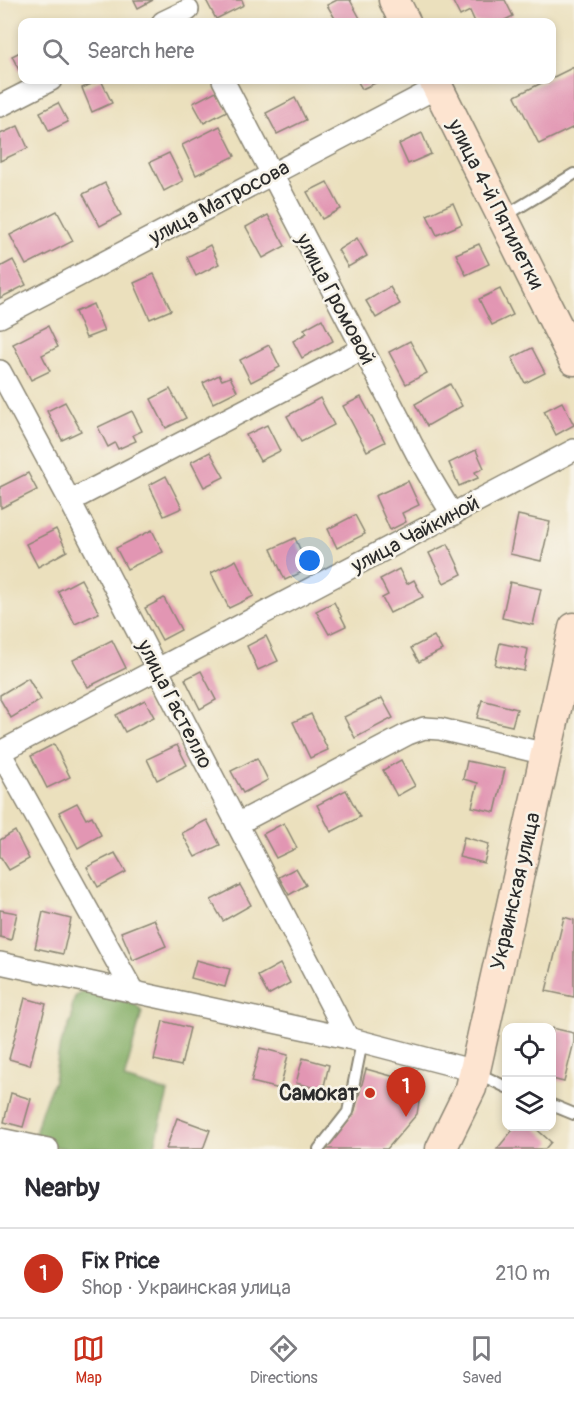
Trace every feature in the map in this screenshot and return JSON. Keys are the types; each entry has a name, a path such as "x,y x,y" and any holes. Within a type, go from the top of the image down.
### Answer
{"main road":[{"name":"улица 4-й Пятилетки","path":"437,84 574,360"},
{"name":"Украинская улица","path":"441,1149 471,1088 573,638"}],"street":[{"path":"172,18 189,11"},
{"path":"0,106 43,84"},
{"name":"улица Громовой","path":"226,84 429,478 453,515"},
{"name":"улица Матросова","path":"0,317 272,174 434,84"},
{"path":"70,501 362,349"},
{"name":"улица Гастелло","path":"0,371 237,824 355,1040"},
{"name":"улица Чайкиной","path":"0,752 574,450"},
{"path":"237,824 423,728 440,729 546,754"},
{"path":"0,752 134,993"},
{"path":"0,963 355,1040 474,1071"},
{"path":"0,1139 48,1149"}],"lane":[{"path":"504,218 574,174"},
{"path":"319,1149 348,1112 355,1040"},
{"path":"474,1071 502,1085"},
{"path":"556,1107 574,1114"}],"green space":[{"path":"82,991 134,1003 142,1012 124,1079 168,1092 154,1149 67,1149 37,1143 35,1135 41,1112 54,1080 60,1045 72,1019 75,997"}],"building":[{"path":"134,0 153,0 138,8"},
{"path":"206,0 242,0 244,5 215,18"},
{"path":"337,0 350,0 360,18 335,18 327,5"},
{"path":"452,0 505,0 513,16 473,18 470,11 460,16"},
{"path":"18,53 18,68 12,56"},
{"path":"574,67 574,127 539,144 515,96 539,84 556,84 556,76"},
{"path":"92,84 103,84 112,103 92,112 82,88"},
{"path":"359,84 373,84 362,89"},
{"path":"216,91 227,111 204,123 193,103"},
{"path":"295,98 306,120 277,134 266,113"},
{"path":"58,103 68,122 49,131 40,112"},
{"path":"18,126 28,148 0,161 0,134"},
{"path":"220,126 235,156 196,175 182,145"},
{"path":"422,133 431,154 408,164 399,144"},
{"path":"169,153 183,181 164,191 150,162"},
{"path":"327,182 341,209 322,219 307,192"},
{"path":"105,183 121,215 100,226 83,194"},
{"path":"453,203 462,224 437,235 427,215"},
{"path":"57,211 73,241 26,265 10,235"},
{"path":"268,215 285,246 263,258 246,227"},
{"path":"357,238 367,256 348,267 338,250"},
{"path":"479,244 489,264 466,275 456,254"},
{"path":"210,245 219,264 196,276 187,257"},
{"path":"13,260 26,285 0,298 0,267"},
{"path":"154,274 171,310 150,319 134,283"},
{"path":"390,287 400,304 376,318 366,301"},
{"path":"500,289 513,315 492,325 479,299"},
{"path":"93,304 104,331 86,338 75,312"},
{"path":"322,319 333,341 302,358 293,341 307,333 304,329"},
{"path":"48,326 58,347 42,355 50,371 31,380 13,344"},
{"path":"410,341 427,373 406,384 389,352"},
{"path":"269,345 280,367 251,382 240,360"},
{"path":"532,348 545,373 525,383 512,358"},
{"path":"219,375 222,380 230,377 237,391 213,403 203,383"},
{"path":"450,384 462,406 427,426 415,404"},
{"path":"170,389 186,418 166,428 151,399"},
{"path":"361,397 385,442 367,451 343,406"},
{"path":"320,398 334,425 301,442 287,416"},
{"path":"65,402 81,431 62,440 47,411"},
{"path":"562,402 574,425 556,435 544,411"},
{"path":"132,411 142,431 133,435 136,441 118,449 115,443 108,447 98,427"},
{"path":"267,425 280,451 260,461 246,435"},
{"path":"476,450 484,468 475,472 478,478 459,486 449,463"},
{"path":"210,452 224,477 204,487 191,462"},
{"path":"28,473 37,490 1,508 0,487"},
{"path":"166,476 182,508 164,516 149,485"},
{"path":"408,481 419,505 402,513 406,522 390,530 375,496"},
{"path":"355,515 365,534 337,548 328,529"},
{"path":"518,515 550,522 541,561 510,554"},
{"path":"56,529 67,551 38,567 26,544"},
{"path":"152,530 163,552 127,569 116,548"},
{"path":"295,538 309,569 285,580 271,549"},
{"path":"448,544 462,574 444,583 429,553"},
{"path":"236,560 254,596 229,608 211,573"},
{"path":"399,569 407,584 414,580 423,597 390,613 382,598 388,595 380,579"},
{"path":"81,579 99,613 75,624 58,591"},
{"path":"510,582 541,589 533,625 502,618"},
{"path":"164,598 181,630 162,640 145,608"},
{"path":"334,602 346,626 329,634 316,611"},
{"path":"266,636 278,661 258,670 247,646"},
{"path":"434,636 442,650 419,662 411,648"},
{"path":"112,640 126,668 88,687 73,660"},
{"path":"500,643 528,649 524,671 495,665"},
{"path":"201,671 216,700 200,709 185,679"},
{"path":"28,678 41,700 11,718 0,695"},
{"path":"382,698 393,718 355,738 344,717"},
{"path":"145,700 154,717 125,732 116,715"},
{"path":"482,700 517,709 512,726 477,718"},
{"path":"311,714 328,750 310,758 293,722"},
{"path":"54,744 70,777 47,788 31,756"},
{"path":"177,745 187,765 157,780 147,759"},
{"path":"257,758 268,780 243,793 231,771"},
{"path":"401,760 415,786 397,796 383,770"},
{"path":"467,761 505,769 495,812 472,807 478,783 463,779"},
{"path":"346,790 360,817 331,832 317,805"},
{"path":"77,803 86,819 92,816 101,835 78,848 59,812"},
{"path":"207,820 220,845 195,857 182,833"},
{"path":"284,823 297,848 276,858 263,834"},
{"path":"15,831 29,859 9,870 0,856 0,840"},
{"path":"464,837 489,844 484,863 459,857"},
{"path":"115,853 126,872 98,887 87,867"},
{"path":"296,868 306,885 289,895 279,877"},
{"path":"240,885 251,905 223,921 211,900"},
{"path":"0,910 17,913 11,940 0,937"},
{"path":"43,912 71,919 63,954 35,948"},
{"path":"564,917 574,920 574,997 546,991"},
{"path":"154,919 166,946 133,960 121,932"},
{"path":"196,960 230,969 225,987 191,978"},
{"path":"280,964 290,983 268,995 258,976"},
{"path":"25,998 46,1004 30,1065 9,1059"},
{"path":"163,1021 190,1028 181,1066 154,1060"},
{"path":"556,1029 574,1033 564,1082 556,1080"},
{"path":"260,1048 288,1055 280,1089 251,1082"},
{"path":"303,1058 329,1065 323,1090 296,1083"},
{"path":"366,1069 413,1082 420,1096 417,1114 387,1149 325,1149 355,1110"},
{"path":"11,1093 31,1099 23,1127 4,1122"},
{"path":"177,1118 210,1130 203,1149 166,1149"},
{"path":"512,1131 539,1131 551,1142 545,1149 497,1149"}],"place":[{"name":"Самокат","path":"370,1093"},
{"name":"Fix Price","path":"406,1117"}]}
